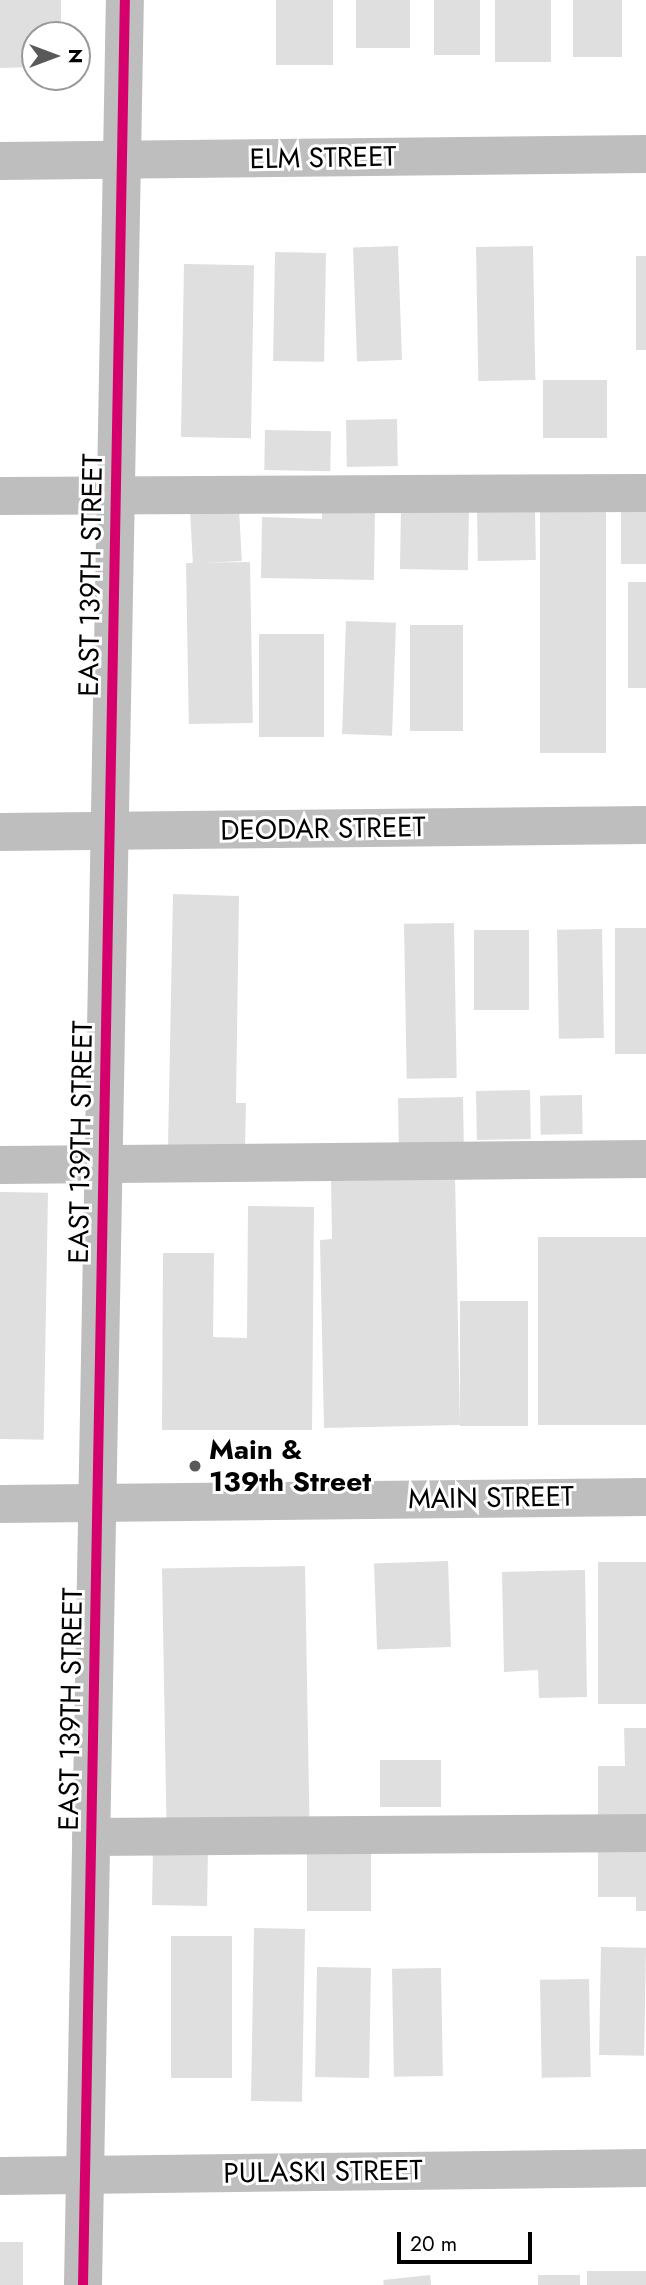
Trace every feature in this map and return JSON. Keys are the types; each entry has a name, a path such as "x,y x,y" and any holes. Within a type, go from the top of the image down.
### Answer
{"street":[{"name":"EAST 139TH STREET","path":"83,2285 125,0"},
{"name":"ELM STREET","path":"0,161 646,154"},
{"path":"0,496 646,494"},
{"name":"DEODAR STREET","path":"0,832 646,825"},
{"path":"0,1165 646,1159"},
{"name":"MAIN STREET","path":"0,1504 646,1497"},
{"path":"91,1837 646,1833"},
{"name":"PULASKI STREET","path":"0,2176 646,2168"}],"building":[{"path":"0,0 61,0 61,21 21,21 21,67 0,68"},
{"path":"276,0 333,0 333,65 276,65"},
{"path":"356,0 410,0 410,48 356,48"},
{"path":"434,0 480,0 480,55 434,55"},
{"path":"495,0 551,0 551,62 495,62"},
{"path":"573,0 622,0 622,57 573,57"},
{"path":"398,246 402,360 357,362 353,248"},
{"path":"533,246 535,380 478,381 476,247"},
{"path":"275,252 326,253 324,362 273,361"},
{"path":"636,256 646,256 646,350 636,350"},
{"path":"184,264 254,265 251,438 181,437"},
{"path":"543,380 607,380 607,438 543,438"},
{"path":"397,419 398,466 347,467 346,420"},
{"path":"265,430 331,431 330,471 264,470"},
{"path":"540,501 606,501 606,753 540,753"},
{"path":"322,507 375,508 374,580 261,578 262,517 322,519"},
{"path":"239,508 242,561 193,563 190,511"},
{"path":"401,508 469,509 468,570 400,569"},
{"path":"535,510 536,560 478,561 477,511"},
{"path":"621,511 646,511 646,564 621,564"},
{"path":"250,562 253,723 189,724 186,563"},
{"path":"628,582 646,582 646,688 628,688"},
{"path":"346,621 396,623 392,736 342,734"},
{"path":"410,625 463,625 463,731 410,731"},
{"path":"259,634 324,634 324,737 259,737"},
{"path":"173,894 239,896 236,1103 246,1103 245,1147 168,1146"},
{"path":"454,923 457,1078 407,1079 404,924"},
{"path":"615,928 646,928 646,1054 615,1054"},
{"path":"602,929 604,1038 559,1039 557,930"},
{"path":"474,930 529,930 529,1010 474,1010"},
{"path":"530,1090 531,1139 477,1140 476,1091"},
{"path":"582,1095 583,1134 541,1135 540,1096"},
{"path":"463,1097 464,1146 399,1147 398,1098"},
{"path":"455,1175 460,1425 324,1428 320,1240 332,1239 331,1178"},
{"path":"0,1192 48,1193 44,1440 0,1439"},
{"path":"248,1206 314,1207 312,1430 162,1430 163,1253 214,1253 213,1337 247,1338"},
{"path":"538,1237 646,1237 646,1425 538,1425"},
{"path":"460,1301 528,1301 528,1426 460,1426"},
{"path":"448,1561 451,1647 377,1650 374,1564"},
{"path":"598,1562 646,1562 646,1704 598,1704"},
{"path":"305,1566 309,1818 166,1820 162,1568"},
{"path":"585,1570 587,1697 539,1698 538,1670 504,1672 502,1572"},
{"path":"624,1728 646,1728 646,1814 598,1815 598,1766 625,1766"},
{"path":"380,1760 441,1760 441,1807 380,1807"},
{"path":"153,1849 208,1850 207,1906 152,1905"},
{"path":"598,1849 646,1849 646,1911 636,1911 636,1897 598,1897"},
{"path":"307,1852 371,1852 371,1911 307,1911"},
{"path":"254,1928 305,1929 302,2102 251,2101"},
{"path":"171,1936 232,1936 232,2078 171,2078"},
{"path":"601,1947 646,1948 644,2056 599,2055"},
{"path":"317,1967 371,1968 369,2078 315,2077"},
{"path":"441,1968 443,2076 394,2077 392,1969"},
{"path":"589,1979 591,2077 542,2078 540,1980"},
{"path":"0,2242 23,2242 23,2285 0,2285"},
{"path":"587,2271 646,2271 646,2285 587,2285"},
{"path":"430,2275 431,2285 384,2285 383,2280"},
{"path":"538,2275 580,2275 580,2285 538,2285"}],"cycle path":[{"path":"83,2285 125,0"}],"place":[{"name":"Main & 139th Street","path":"195,1466"}]}
